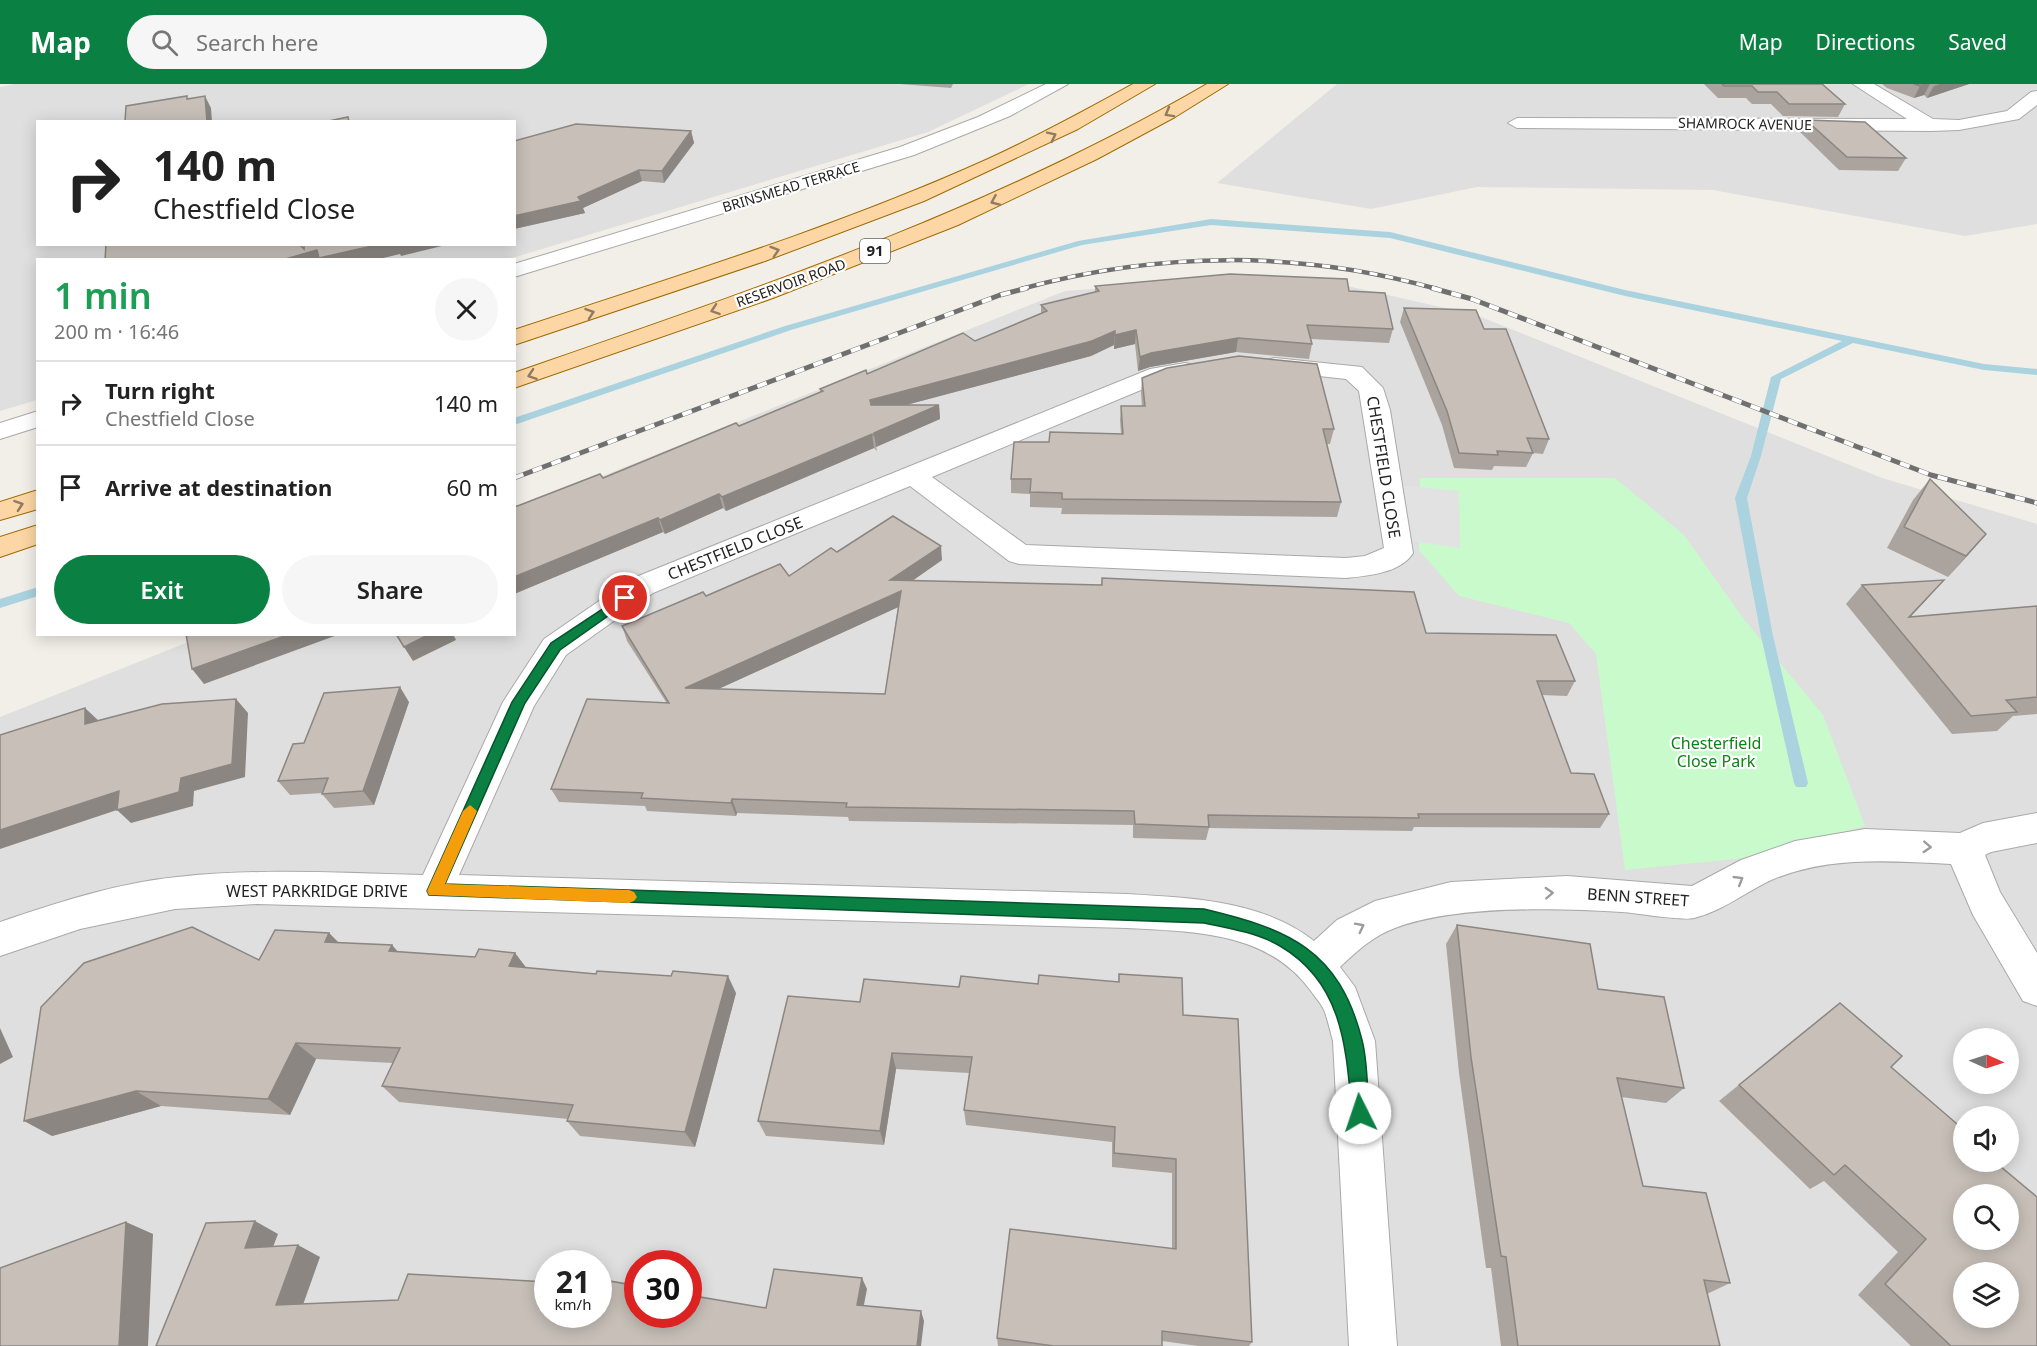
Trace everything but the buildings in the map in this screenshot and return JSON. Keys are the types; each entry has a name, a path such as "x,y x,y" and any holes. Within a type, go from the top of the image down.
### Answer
{"main road":[{"name":"91","path":"516,337 794,245 909,200 1070,127 1146,84"},
{"name":"RESERVOIR ROAD","path":"516,380 808,278 1010,195 1101,151 1220,84"},
{"path":"0,511 36,500"},
{"path":"0,547 36,535"},
{"path":"0,563 36,550"}],"street":[{"name":"BRINSMEAD TERRACE","path":"516,270 907,151 967,130 1010,111 1059,84"},
{"path":"1862,84 1931,126"},
{"name":"SHAMROCK AVENUE","path":"1517,123 1931,126 2000,120 2013,116 2037,96"},
{"name":"CHESTFIELD CLOSE","path":"912,475 1019,554 1346,567 1369,566 1399,553 1377,410 1371,388 1353,372 1248,362"},
{"name":"CHESTFIELD CLOSE","path":"434,891 519,702 555,647 642,586 1159,374 1214,365"},
{"path":"0,431 36,420"},
{"name":"BENN STREET","path":"1315,965 1351,932 1388,913 1451,898 1567,892 1692,902 1717,893 1754,871 1795,856 1865,844 1965,849 1983,838 2037,828"},
{"path":"1965,849 1971,872 1985,902 2037,988"},
{"name":"WEST PARKRIDGE DRIVE","path":"0,939 80,912 176,893 257,888 434,891 1204,916 1242,925 1285,940 1315,965 1341,1000 1354,1041 1359,1089 1373,1346"}],"shaded area":[{"path":"15,84 1029,84 928,132 512,258 36,258 36,400 0,411 0,87"},
{"path":"1337,84 2037,84 2037,224 1965,236 1713,190 1477,187 1371,209 1217,183"},
{"path":"1212,280 1343,285 1476,315 1882,478 2037,524 2037,1346 0,1346 0,717 203,636 516,636 516,511 1065,291"},
{"path":"1388,484 1459,491 1460,548 1396,539"}],"green space":[{"name":"Chesterfield Close Park","path":"1420,478 1615,478 1684,535 1743,618 1823,715 1865,826 1754,857 1625,870 1596,654 1569,623 1459,596 1419,550"}],"waterway":[{"path":"516,421 788,328 1081,243 1211,222 1390,235 1625,293 1984,367 2037,372"},
{"path":"1801,783 1767,636 1741,498 1756,456 1776,377 1851,340"},
{"path":"0,604 36,592"}],"railway":[{"path":"1021,289 1073,276 1125,267 1229,260 1333,267 1385,276 1437,289"},
{"path":"516,477 1000,295 1027,288"},
{"path":"1432,288 1472,299 1931,475 2037,503"}],"slow traffic":[{"path":"470,811 434,891 629,897"}],"route":[{"path":"625,598 555,647 519,702 434,891 1126,911 1204,916 1242,925 1285,940 1315,965 1341,1000 1354,1041 1360,1113"}]}
